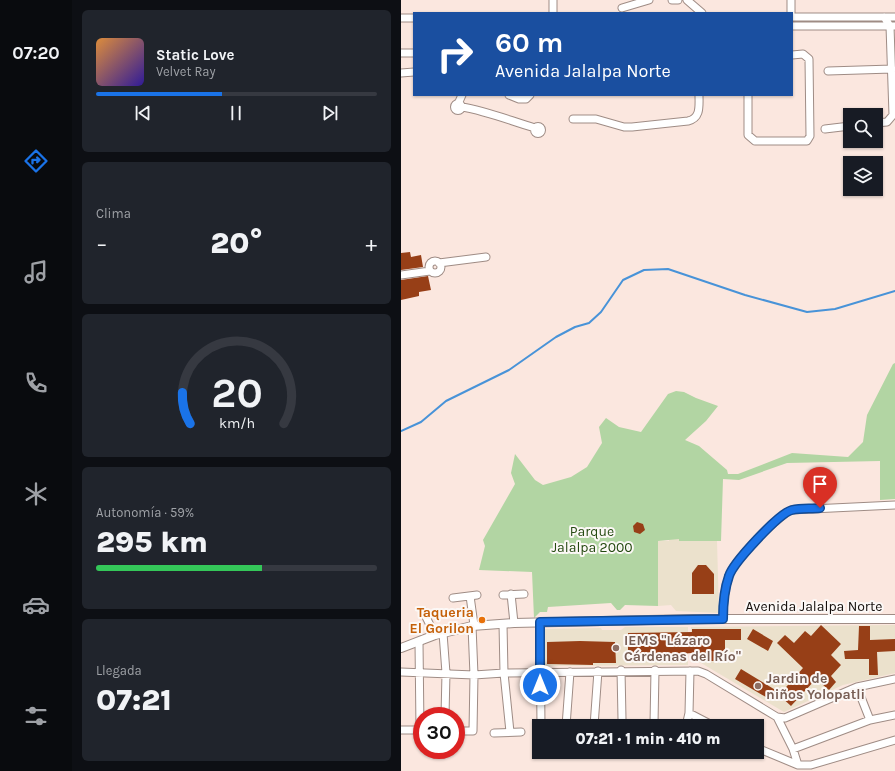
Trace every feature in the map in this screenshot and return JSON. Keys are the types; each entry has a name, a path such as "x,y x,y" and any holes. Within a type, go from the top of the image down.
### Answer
{"street":[{"path":"553,0 553,12"},
{"path":"623,8 649,0"},
{"path":"672,0 678,0"},
{"path":"687,0 701,12"},
{"path":"791,0 791,12"},
{"path":"793,17 895,17"},
{"path":"883,122 887,122 893,115 892,26 885,17"},
{"path":"401,18 413,18"},
{"path":"793,26 892,26"},
{"path":"401,53 413,53"},
{"path":"748,96 749,137 755,141 807,141 810,136 809,59 803,54 793,55"},
{"path":"828,71 892,68"},
{"path":"401,73 413,72"},
{"path":"462,96 460,106 478,110 498,118 535,128"},
{"path":"512,96 519,99 526,99 529,96"},
{"path":"573,119 596,119 624,127 688,121 692,120 698,114 699,96"},
{"path":"825,129 843,127"},
{"path":"401,275 430,271 429,265 432,262 439,263 486,258"},
{"path":"723,619 724,592 732,568 756,541 786,513 791,510 831,507 895,505"},
{"path":"511,594 514,623"},
{"path":"503,595 524,594"},
{"path":"453,598 474,595 473,731 465,731"},
{"path":"423,611 439,634 446,673 445,707"},
{"name":"Avenida Jalalpa Norte","path":"401,648 439,634 473,625 540,622 723,619 895,619"},
{"path":"540,622 541,719"},
{"path":"503,624 504,672 510,732"},
{"path":"419,642 421,707"},
{"path":"401,672 474,675 504,672 621,670 690,671 706,674 777,717 785,718 857,687 895,679"},
{"path":"621,670 622,719"},
{"path":"655,670 655,719"},
{"path":"595,719 599,671"},
{"path":"688,719 690,671"},
{"path":"567,719 570,672"},
{"path":"857,687 870,720"},
{"path":"689,713 701,719"},
{"path":"793,749 870,720 895,715"},
{"path":"777,717 793,749 798,765"},
{"path":"401,730 413,730"},
{"path":"494,733 521,732"},
{"path":"764,751 798,765 811,765 895,740"}],"shaded area":[{"name":"IEMS \"Lázaro Cárdenas del Río\"","path":"669,539 679,539 679,541 717,541 719,613 676,611 671,605 658,606 658,541 669,541"},
{"path":"895,625 895,673 843,685 784,712 701,663 691,661 691,627"},
{"name":"IEMS \"Lázaro Cárdenas del Río\"","path":"625,627 688,627 688,665 544,666 544,629 601,628 602,630 621,630"}],"green space":[{"name":"Parque Jalalpa 2000","path":"895,363 895,499 880,500 880,461 787,463 739,480 723,479 721,541 679,541 679,539 658,541 658,606 625,605 620,610 617,610 611,603 548,607 547,612 540,612 534,618 532,572 479,570 485,546 483,540 515,484 511,473 515,454 535,480 543,485 571,477 587,467 602,443 599,427 606,418 619,427 641,432 668,394 676,391 684,392 718,406 706,421 685,440 699,446 727,470 728,474 738,474 792,453 848,457 863,442 867,415 893,364"}],"building":[{"path":"410,252 411,257 421,255 423,267 401,270 401,253"},
{"path":"428,276 431,290 419,292 419,296 401,300 401,280"},
{"path":"637,522 643,524 645,530 640,534 634,532 633,526"},
{"path":"698,565 706,565 714,574 714,594 692,594 692,573"},
{"path":"821,625 841,644 831,655 841,665 831,676 836,682 829,690 816,679 791,706 779,695 803,668 777,643 785,635 794,643 805,631 811,636"},
{"path":"859,626 870,626 870,640 895,639 895,651 877,652 878,675 869,675 869,659 845,659 844,651 858,650"},
{"path":"692,629 741,629 741,640 725,640 725,661 692,661 692,653 656,656 656,654 628,653 628,633 692,632"},
{"path":"753,629 773,641 768,651 747,639"},
{"path":"547,642 615,642 616,663 593,663 593,665 547,664"},
{"path":"741,669 777,691 771,700 735,679"}],"waterway":[{"path":"401,431 421,422 446,401 509,370 556,337 575,327 589,323 601,312 623,280 644,270 668,269 745,295 807,312 835,309 895,291"}],"place":[{"name":"Taqueria El Gorilon","path":"482,620"},
{"name":"IEMS \"Lázaro Cárdenas del Río\"","path":"616,648"},
{"name":"Jardin de niños Yolopatli","path":"758,686"}],"route":[{"path":"540,685 540,622 723,619 724,592 732,568 756,541 786,513 791,510 820,508"}]}
